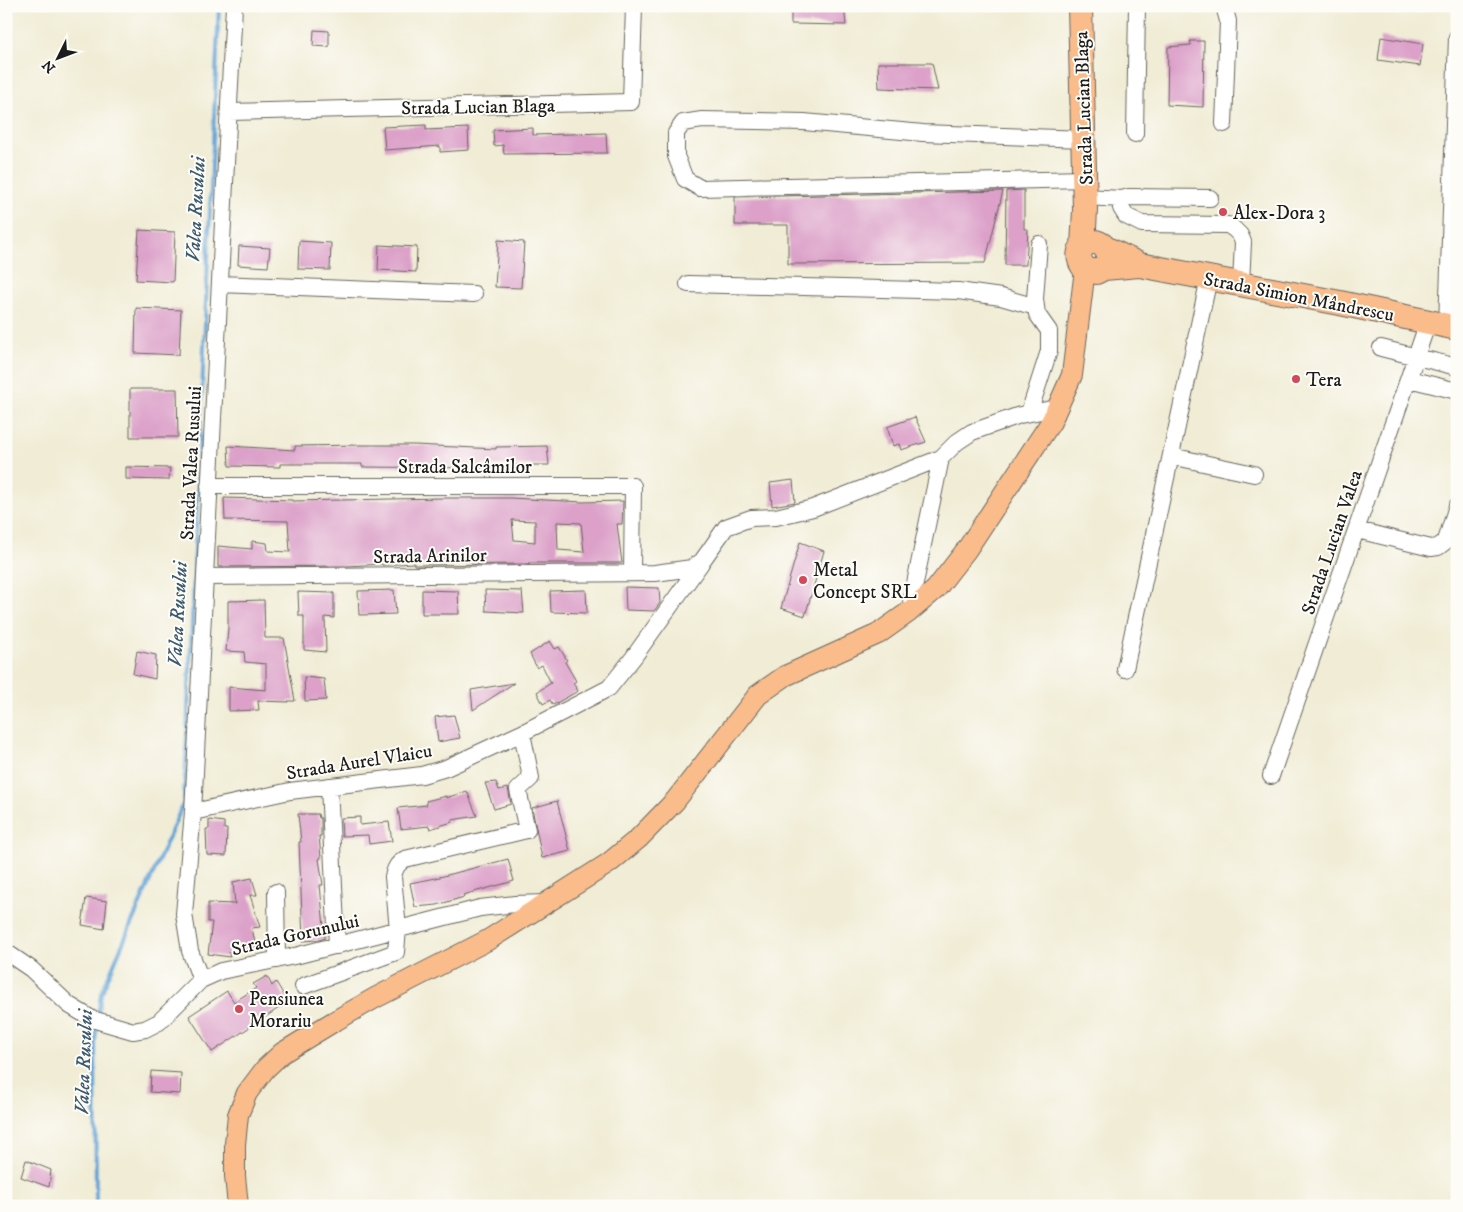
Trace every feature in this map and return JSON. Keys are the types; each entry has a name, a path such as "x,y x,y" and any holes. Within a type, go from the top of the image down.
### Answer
{"highway":[{"name":"Strada Lucian Blaga","path":"1080,6 1085,195 1095,258"},
{"name":"Strada Simion Mândrescu","path":"1095,258 1241,284 1444,325"}],"main road":[{"path":"238,1206 235,1176 235,1144 238,1115 247,1093 265,1069 282,1053 375,998 488,940 609,863 639,838 674,801 758,695 785,676 878,634 909,612 936,589 967,549 1051,422 1072,375 1082,293 1095,258"}],"street":[{"name":"Strada Valea Rusului","path":"201,980 190,951 184,914 193,812 234,6"},
{"name":"Strada Lucian Blaga","path":"229,112 631,102 634,6"},
{"path":"1135,134 1137,6"},
{"path":"1224,6 1228,21 1224,124"},
{"name":"Strada Lucian Valea","path":"1271,776 1416,357 1444,325 1457,37"},
{"path":"1084,139 923,132 804,122 702,120 683,123 676,133 676,156 685,179 700,188 1085,195 1122,199 1129,197 1210,198"},
{"path":"1122,199 1121,208 1126,216 1142,224 1228,225 1234,229 1240,234 1243,242 1241,284"},
{"path":"1029,413 1049,351 1049,331 1037,314 1036,306 1038,244"},
{"path":"1125,669 1209,278"},
{"path":"220,284 474,294"},
{"path":"688,284 958,291 1001,297 1036,306"},
{"path":"1381,348 1457,367"},
{"path":"1409,379 1457,391"},
{"path":"909,612 941,458 957,442 972,432 1029,413 1057,408"},
{"path":"1171,456 1254,474"},
{"name":"Strada Aurel Vlaicu","path":"193,812 290,791 422,775 446,768 522,733 609,688 633,658 726,527 751,518 776,517 813,508 941,458"},
{"name":"Strada Salcâmilor","path":"209,486 633,486 632,573"},
{"path":"1357,530 1431,548 1438,547 1446,541 1457,506"},
{"name":"Strada Arinilor","path":"205,577 655,573 692,568 702,562"},
{"path":"303,986 396,952 398,929 393,877 394,869 405,858 527,830 518,790 531,778 522,733"},
{"path":"329,786 337,946"},
{"path":"276,892 276,960"},
{"name":"Strada Gorunului","path":"201,980 221,971 337,946 480,908 546,903"},
{"path":"8,958 31,969 70,1005 98,1021 133,1031 145,1029 159,1022 201,980"}],"building":[{"path":"791,6 844,6 846,25 791,24"},
{"path":"314,30 329,31 329,47 313,46"},
{"path":"1381,37 1423,44 1420,66 1378,60"},
{"path":"1190,41 1204,41 1203,107 1167,105 1168,47 1191,45"},
{"path":"878,63 932,63 938,90 879,88"},
{"path":"426,125 426,130 468,128 469,150 440,152 440,146 385,150 383,127"},
{"path":"533,128 533,135 606,133 607,153 504,154 503,145 494,146 493,130"},
{"path":"1024,190 1024,229 1028,229 1026,265 1005,265 1006,191"},
{"path":"1003,191 985,263 788,264 788,225 735,225 735,197"},
{"path":"139,230 175,232 173,282 136,280"},
{"path":"498,240 524,242 521,288 495,287"},
{"path":"299,241 331,243 330,270 298,269"},
{"path":"379,245 417,247 416,272 378,270"},
{"path":"239,246 270,248 268,267 238,265"},
{"path":"136,308 181,310 179,355 135,353"},
{"path":"130,389 177,389 178,437 130,437"},
{"path":"915,417 926,442 901,450 899,444 893,446 887,427"},
{"path":"415,445 496,449 496,447 547,446 549,465 482,465 483,468 362,467 362,464 280,464 280,467 229,466 228,446 295,450 295,446"},
{"path":"126,467 170,468 169,480 126,479"},
{"path":"793,480 795,502 772,506 770,483"},
{"path":"224,498 292,501 510,498 583,502 623,501 622,524 617,524 622,563 414,565 414,563 347,566 218,567 218,546 252,549 252,541 267,543 268,551 290,552 288,521 225,520","holes":["512,520 535,521 535,542 514,540","557,522 581,523 584,552 558,550"]},
{"name":"Metal Concept SRL","path":"800,542 824,551 805,616 781,608"},
{"path":"625,587 659,588 660,603 654,611 626,610"},
{"path":"394,590 396,614 359,615 358,591"},
{"path":"422,590 458,591 459,614 422,614"},
{"path":"485,590 522,591 524,613 486,611"},
{"path":"586,590 587,613 551,612 550,591"},
{"path":"298,592 334,593 334,618 325,617 326,652 304,650 304,616 299,616"},
{"path":"264,600 265,638 284,638 295,701 258,701 259,710 229,711 229,687 266,690 266,664 245,662 244,652 226,651 228,601"},
{"path":"550,641 555,649 559,647 567,660 565,662 576,681 573,683 578,691 553,705 550,700 543,704 537,692 551,683 542,665 537,668 530,654"},
{"path":"137,651 156,655 155,679 133,674"},
{"path":"304,677 324,679 326,700 305,701"},
{"path":"514,683 473,710 471,690"},
{"path":"454,715 460,738 438,742 435,717"},
{"path":"496,782 499,790 508,788 511,804 494,809 485,783"},
{"path":"467,791 477,816 452,820 452,822 430,829 429,826 401,829 398,808 427,805 426,801 446,796 446,798"},
{"path":"557,801 570,851 542,858 532,808"},
{"path":"298,814 318,814 319,818 321,818 321,836 319,836 321,858 319,859 323,885 320,885 325,938 319,940 303,941 299,842 301,842"},
{"path":"360,817 360,825 389,822 392,841 369,844 368,835 342,836 341,818"},
{"path":"209,820 224,822 224,829 227,829 226,856 207,855 206,829 209,829"},
{"path":"508,859 514,881 463,895 464,897 437,905 415,907 410,883"},
{"path":"252,878 257,895 250,895 260,927 252,928 256,948 229,952 230,957 208,954 212,922 208,922 208,903 235,904 233,882"},
{"path":"86,898 107,901 104,929 82,925"},
{"name":"Pensiunea Morariu","path":"267,976 272,986 276,982 288,1002 212,1052 189,1016 227,991 234,1002 256,988 253,984"},
{"path":"151,1071 181,1073 180,1094 150,1092"},
{"path":"26,1160 51,1170 49,1187 21,1177"}],"waterway":[{"name":"Valea Rusului","path":"98,1016 101,994 184,802 219,6"},
{"name":"Valea Rusului","path":"96,1206 95,1041 97,1026"}],"place":[{"name":"Alex-Dora 3","path":"1223,212"},
{"name":"Tera","path":"1296,379"},
{"name":"Metal Concept SRL","path":"803,580"},
{"name":"Pensiunea Morariu","path":"239,1009"}]}
